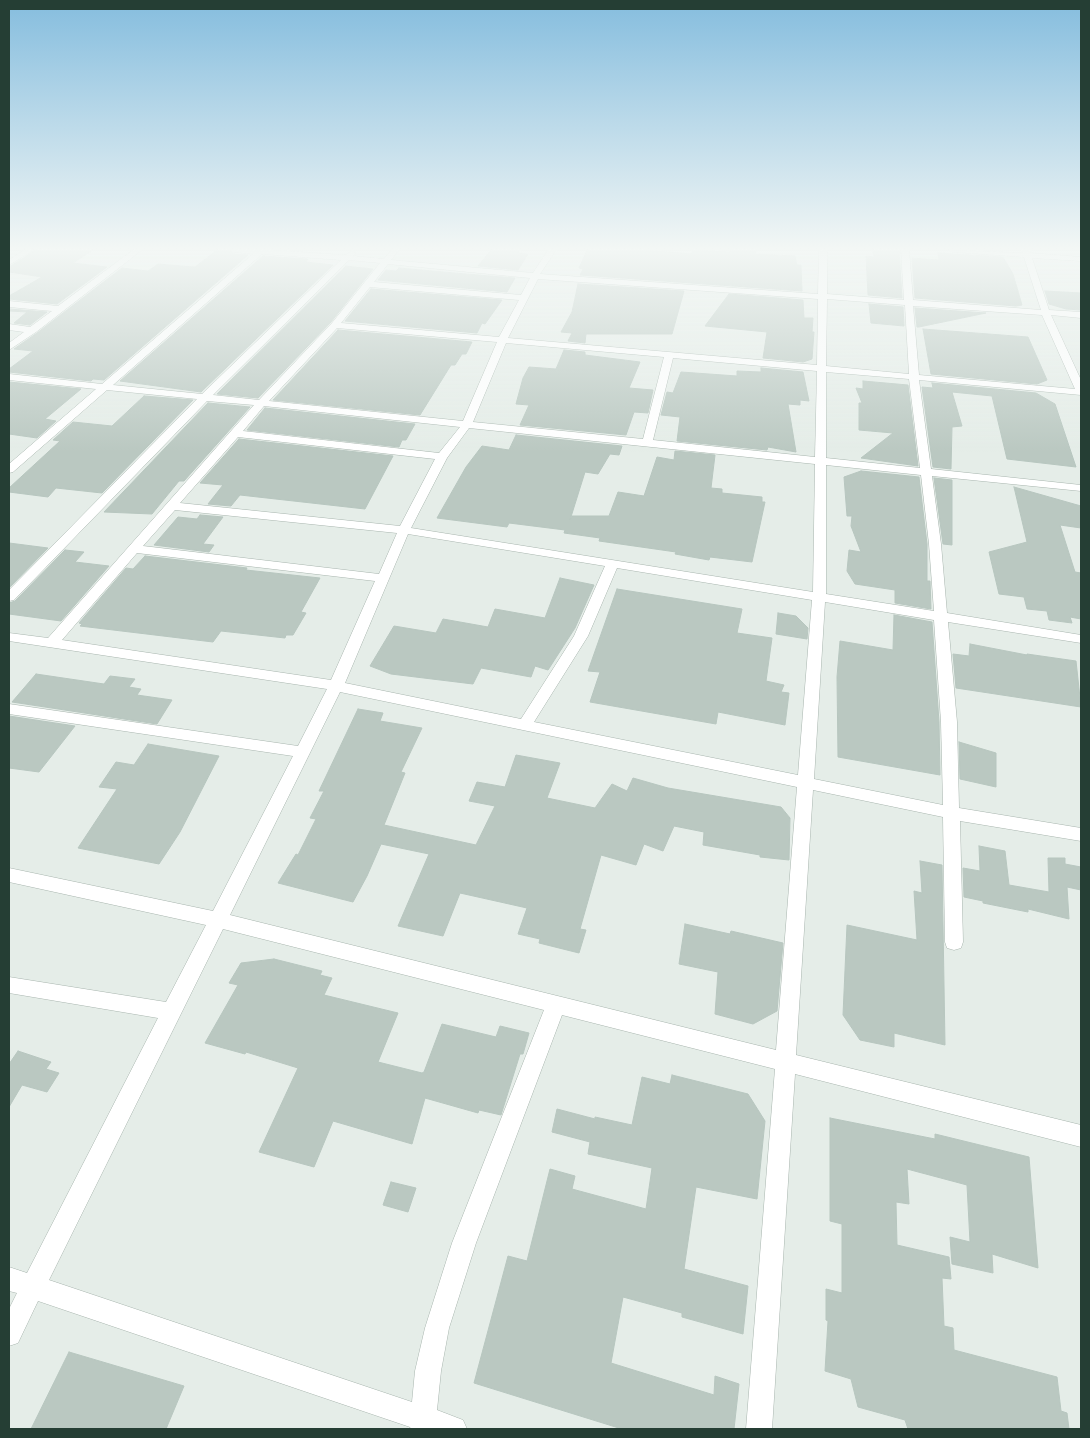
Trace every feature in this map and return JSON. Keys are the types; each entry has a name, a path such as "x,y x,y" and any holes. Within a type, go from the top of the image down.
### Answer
{"street":[{"path":"9,347 50,317"},
{"path":"9,470 186,317"},
{"path":"9,597 204,398 287,317"},
{"path":"52,644 235,433 341,317"},
{"path":"9,1334 336,686 404,530 442,457 467,424 515,317"},
{"path":"759,1429 819,597 820,369 822,317"},
{"path":"910,317 914,377 935,544 949,722 954,942"},
{"path":"335,325 1081,391 1048,317"},
{"path":"9,328 33,330"},
{"path":"647,444 669,356"},
{"path":"9,377 1081,488"},
{"path":"235,433 442,457"},
{"path":"172,506 404,530 1081,639"},
{"path":"134,550 383,578"},
{"path":"525,724 581,636 612,564"},
{"path":"9,637 336,686 952,813 1081,835"},
{"path":"9,709 302,752"},
{"path":"9,875 218,920 1081,1136"},
{"path":"9,985 172,1012"},
{"path":"423,1424 430,1355 458,1262 556,1004"},
{"path":"9,1278 423,1424 454,1429"}],"building":[{"path":"21,317 40,317 30,325 14,323"},
{"path":"58,317 176,317 104,380 93,379 91,381 9,372 9,369 33,351 14,349"},
{"path":"193,317 279,317 201,392 120,381"},
{"path":"294,317 335,317 258,398 217,394"},
{"path":"348,317 490,317 485,324 482,323 477,333 345,321"},
{"path":"569,317 677,317 672,334 586,334 585,343 568,341 572,333 561,332"},
{"path":"712,317 813,318 812,359 803,362 763,358 767,332 705,326"},
{"path":"870,317 904,317 904,326 871,323"},
{"path":"916,317 966,317 919,327 917,327"},
{"path":"923,329 1028,337 1047,380 1037,384 931,374"},
{"path":"338,330 472,342 466,354 462,354 455,365 451,365 420,415 273,400"},
{"path":"564,350 585,352 585,355 640,362 629,388 653,390 648,413 634,412 626,435 520,425 529,405 516,404 523,378 529,367 556,369"},
{"path":"761,368 803,372 809,401 800,400 800,405 788,404 796,452 768,447 767,450 677,441 680,417 661,415 667,392 673,393 681,372 737,376 737,371 761,372"},
{"path":"863,381 908,385 918,466 861,458 893,433 859,430 859,403 862,403 856,388 863,389"},
{"path":"9,382 81,389 45,419 56,421 37,438 9,434"},
{"path":"932,383 1036,393 1055,404 1076,467 1007,459 992,396 952,392 962,426 952,427 951,469 933,467 922,387 933,388"},
{"path":"144,396 193,400 102,493 56,488 48,497 9,492 9,488 60,441 53,440 73,422 112,426"},
{"path":"208,403 250,407 184,481 179,481 152,514 104,512"},
{"path":"265,408 415,424 406,440 402,440 399,447 247,430"},
{"path":"516,435 622,446 619,455 610,454 598,474 585,472 570,520 572,516 609,516 618,492 644,496 657,457 674,460 675,451 715,455 711,488 722,489 722,493 762,497 762,502 765,502 752,562 710,557 709,560 675,554 676,552 599,541 600,538 564,533 565,530 509,523 507,527 437,518 466,467 482,446 509,450"},
{"path":"239,439 393,456 365,509 240,495 231,506 208,504 223,485 200,483"},
{"path":"861,471 919,477 927,544 927,581 930,581 931,609 895,603 895,590 855,584 847,571 849,550 861,552 851,526 852,516 847,516 844,477"},
{"path":"934,478 952,480 952,545 943,544"},
{"path":"1014,487 1081,506 1081,528 1060,525 1075,572 1081,573 1081,619 1070,617 1072,623 1049,620 1047,611 1027,609 1024,597 999,594 989,552 1027,542"},
{"path":"200,515 223,517 203,544 214,545 209,552 154,545 178,517 197,519"},
{"path":"9,543 48,548 9,588"},
{"path":"65,550 84,552 75,562 109,566 61,621 9,614 9,603 15,601"},
{"path":"145,556 320,578 301,612 306,613 293,635 286,635 285,638 221,631 213,642 80,626 82,624 79,623 126,568 133,569"},
{"path":"560,578 594,585 575,628 548,670 535,666 531,677 481,668 473,684 391,674 370,666 394,626 436,633 443,619 488,627 495,609 545,618"},
{"path":"617,589 742,609 737,633 772,638 766,681 784,685 781,692 789,693 785,725 718,712 716,724 590,702 600,672 588,671"},
{"path":"778,613 796,616 808,628 807,639 776,634"},
{"path":"894,615 932,622 939,722 940,775 838,757 837,677 840,641 893,650"},
{"path":"970,644 1027,655 1076,661 1081,707 956,688 953,654 969,656"},
{"path":"36,674 104,684 110,676 135,679 129,687 141,689 137,695 172,700 157,724 12,702"},
{"path":"358,709 383,713 380,721 422,728 401,772 405,773 384,825 476,845 495,806 469,801 477,782 505,787 516,755 560,763 547,798 595,808 612,784 627,791 633,778 668,788 781,807 790,818 789,860 760,857 760,855 703,845 704,832 674,826 663,851 644,844 636,865 601,855 580,929 586,930 579,953 539,943 540,939 518,934 527,908 460,893 443,936 398,926 429,854 381,844 353,902 278,883 296,854 298,855 316,819 310,818 324,791 319,791"},
{"path":"9,716 75,726 39,772 9,768"},
{"path":"959,742 996,753 996,787 960,779"},
{"path":"148,744 219,756 180,832 159,864 78,848 117,789 99,787 116,762 134,765"},
{"path":"979,846 1005,851 1009,885 1049,892 1048,858 1065,858 1065,864 1081,867 1081,890 1067,887 1069,919 1028,909 1028,912 983,903 983,901 964,897 963,868 980,871"},
{"path":"920,861 942,865 945,1045 894,1033 894,1047 860,1040 843,1015 847,925 917,940 914,891 922,893"},
{"path":"685,924 730,934 731,931 783,943 777,1011 753,1024 715,1014 718,972 679,964"},
{"path":"274,959 322,971 320,975 332,978 324,995 398,1013 378,1062 424,1072 442,1024 496,1037 500,1026 529,1033 523,1054 520,1054 501,1115 479,1110 478,1113 425,1098 412,1144 333,1121 314,1167 259,1152 298,1068 246,1052 245,1054 205,1043 238,985 229,983 241,963"},
{"path":"18,1051 51,1062 46,1069 59,1073 47,1092 22,1085 9,1107 9,1064"},
{"path":"672,1075 748,1094 765,1121 757,1199 696,1187 684,1269 748,1286 743,1334 682,1317 682,1313 623,1297 611,1363 714,1395 715,1376 739,1384 734,1429 622,1429 474,1383 508,1256 527,1261 550,1169 575,1176 572,1189 646,1209 652,1168 588,1154 590,1142 552,1132 557,1109 595,1119 595,1117 632,1125 642,1077 670,1084"},
{"path":"830,1118 935,1139 935,1134 1029,1157 1038,1268 992,1254 993,1273 952,1264 950,1237 970,1242 967,1185 907,1169 909,1204 896,1202 897,1245 949,1257 951,1279 942,1278 944,1326 953,1328 954,1350 1057,1377 1061,1411 1067,1413 1069,1429 908,1429 905,1420 858,1407 851,1379 825,1371 828,1321 826,1320 826,1289 842,1293 842,1224 830,1221"},
{"path":"391,1182 416,1188 408,1212 383,1205"},
{"path":"69,1352 184,1386 166,1429 31,1429"}]}
